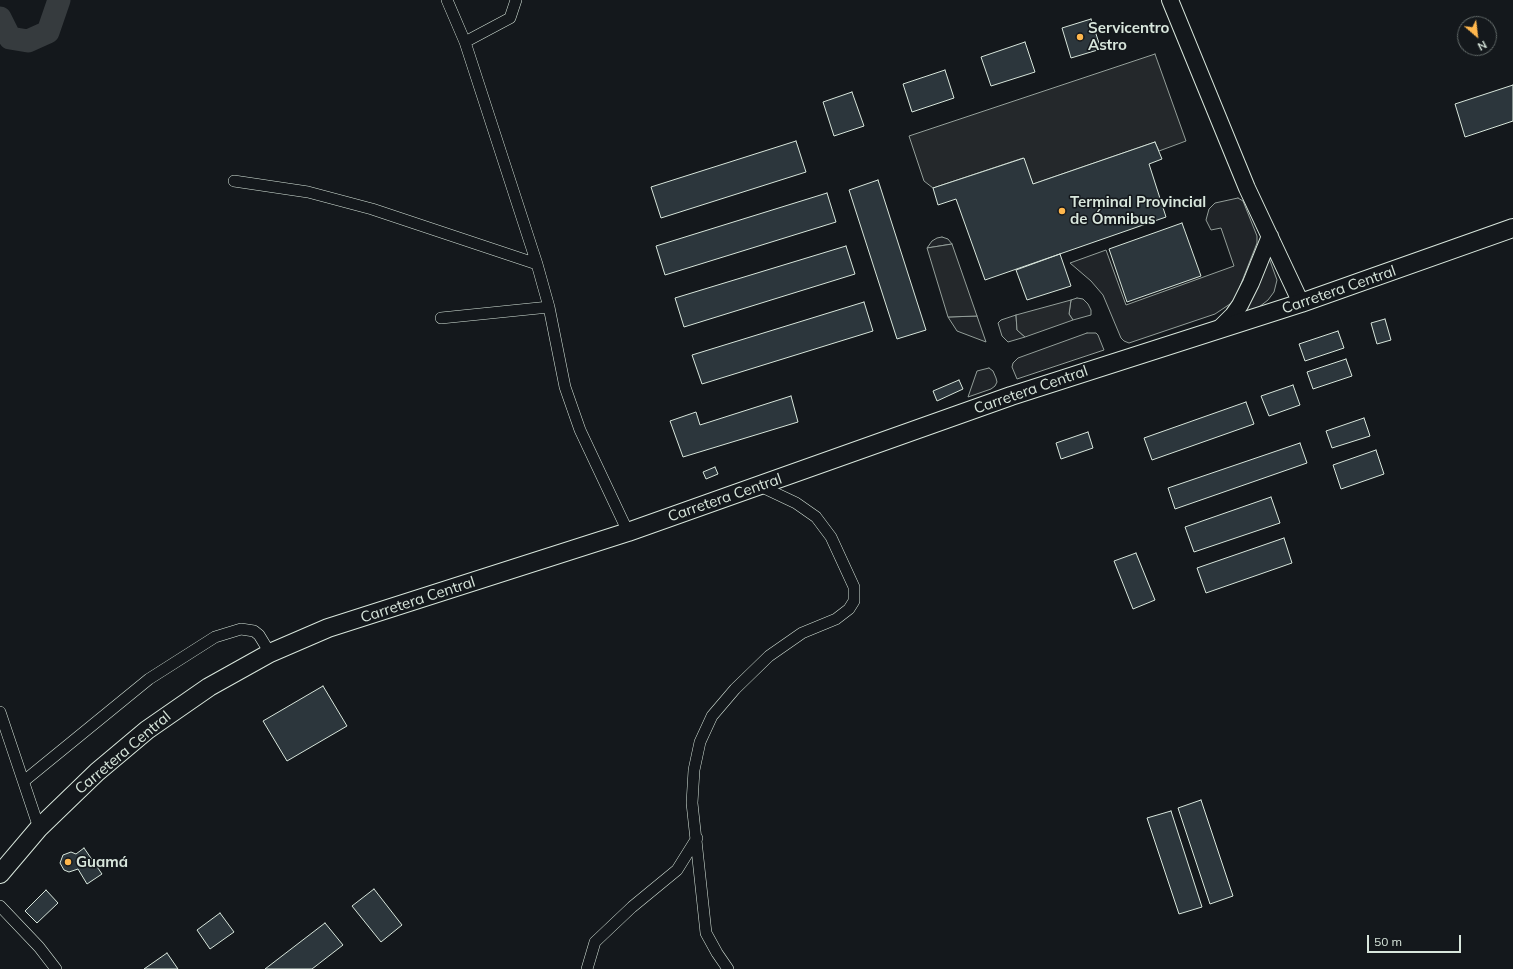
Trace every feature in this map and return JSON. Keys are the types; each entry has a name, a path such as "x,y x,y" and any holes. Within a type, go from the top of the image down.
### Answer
{"main road":[{"name":"Carretera Central","path":"0,874 39,828 97,772 147,730 209,687 270,653 328,628 628,532 1011,396 1301,303 1513,228"}],"street":[{"path":"447,0 465,42 537,264 549,307 565,387 577,423 599,474 628,532"},
{"path":"465,42 510,18 516,0"},
{"path":"1170,0 1183,28 1208,94 1247,188 1301,303"},
{"path":"234,181 308,192 372,209 537,264"},
{"path":"1218,330 1233,315 1240,305 1251,283 1270,236"},
{"path":"441,318 549,307"},
{"path":"724,968 706,934 697,838 692,803 694,770 700,742 712,716 735,689 769,656 802,633 836,619 850,609 854,601 854,587 831,537 816,518 796,503 760,486"},
{"path":"24,781 149,679 215,637 241,629 254,631 259,635 270,653"},
{"path":"0,712 39,828"},
{"path":"587,969 595,942 632,907 678,870 697,838"},
{"path":"0,906 39,946 56,969"}],"shaded area":[{"path":"1155,54 1186,141 1159,151 1155,142 1033,184 1023,158 933,188 924,181 909,136"},
{"path":"1238,198 1243,201 1257,236 1257,243 1235,299 1215,314 1129,343 1124,341 1121,338 1103,295 1091,281 1070,263 1106,250 1126,305 1234,266 1221,228 1211,230 1206,220 1209,209 1215,203"},
{"path":"942,237 948,239 952,244 927,248 932,241"},
{"path":"952,244 977,316 948,317 927,248"},
{"path":"1269,258 1277,280 1274,292 1268,300 1259,307 1243,313"},
{"path":"1077,298 1083,299 1088,304 1091,310 1091,315 1073,320 1069,314 1071,300"},
{"path":"1071,300 1069,314 1073,320 1025,337 1017,330 1016,315"},
{"path":"1016,315 1017,330 1025,337 1008,342 1002,336 998,323 1001,320"},
{"path":"977,316 986,342 957,331 948,317"},
{"path":"1087,333 1096,333 1098,335 1104,350 1017,379 1012,367 1013,363 1018,358"},
{"path":"989,368 993,371 996,378 997,382 995,386 991,389 968,397 977,371"}],"building":[{"path":"1091,19 1101,49 1071,58 1062,28"},
{"path":"1025,42 1035,72 991,86 981,57"},
{"path":"945,70 954,98 912,112 903,84"},
{"path":"1513,85 1513,121 1465,137 1455,104"},
{"path":"852,92 864,126 834,136 823,102"},
{"path":"796,141 806,172 661,218 651,187"},
{"name":"Terminal Provincial de Ómnibus","path":"1155,142 1162,159 1149,164 1166,217 985,280 956,199 938,205 933,188 1024,158 1033,184"},
{"path":"878,180 926,330 897,339 849,190"},
{"path":"827,193 836,222 665,275 656,246"},
{"path":"1182,223 1201,276 1127,302 1109,249"},
{"path":"846,246 855,274 684,327 675,298"},
{"path":"1060,254 1071,286 1027,300 1016,270"},
{"path":"864,302 873,331 702,384 692,355"},
{"path":"1385,319 1391,340 1377,344 1371,323"},
{"path":"1338,331 1344,348 1305,361 1299,344"},
{"path":"1346,359 1352,376 1313,389 1307,372"},
{"path":"959,380 963,389 937,401 933,391"},
{"path":"1293,385 1300,405 1269,416 1261,396"},
{"path":"791,396 798,422 683,457 670,421 696,412 700,425"},
{"path":"1246,402 1254,424 1152,460 1144,438"},
{"path":"1364,418 1370,436 1332,448 1326,431"},
{"path":"1088,432 1093,448 1061,459 1056,443"},
{"path":"1300,443 1307,463 1175,509 1168,488"},
{"path":"1376,450 1384,474 1341,489 1333,465"},
{"path":"715,467 718,474 706,479 703,472"},
{"path":"1271,497 1280,523 1194,552 1185,527"},
{"path":"1284,538 1292,563 1206,593 1197,568"},
{"path":"1136,553 1155,600 1133,609 1114,561"},
{"path":"323,686 347,726 287,761 263,721"},
{"path":"1201,800 1233,896 1210,904 1178,808"},
{"path":"1171,811 1202,907 1179,914 1147,818"},
{"path":"84,848 102,874 87,884 78,869 69,872 64,870 60,863 63,855 71,852 76,854"},
{"path":"374,889 402,925 381,942 352,906"},
{"path":"46,890 58,903 37,923 25,911"},
{"path":"220,913 234,932 210,949 197,930"},
{"path":"325,923 343,945 312,969 265,969"},
{"path":"167,953 178,969 144,969"}],"waterway":[{"path":"0,18 10,38 28,41 48,32 59,0"}],"place":[{"name":"Servicentro Astro","path":"1080,37"},
{"name":"Terminal Provincial de Ómnibus","path":"1062,211"},
{"name":"Guamá","path":"68,862"}]}
